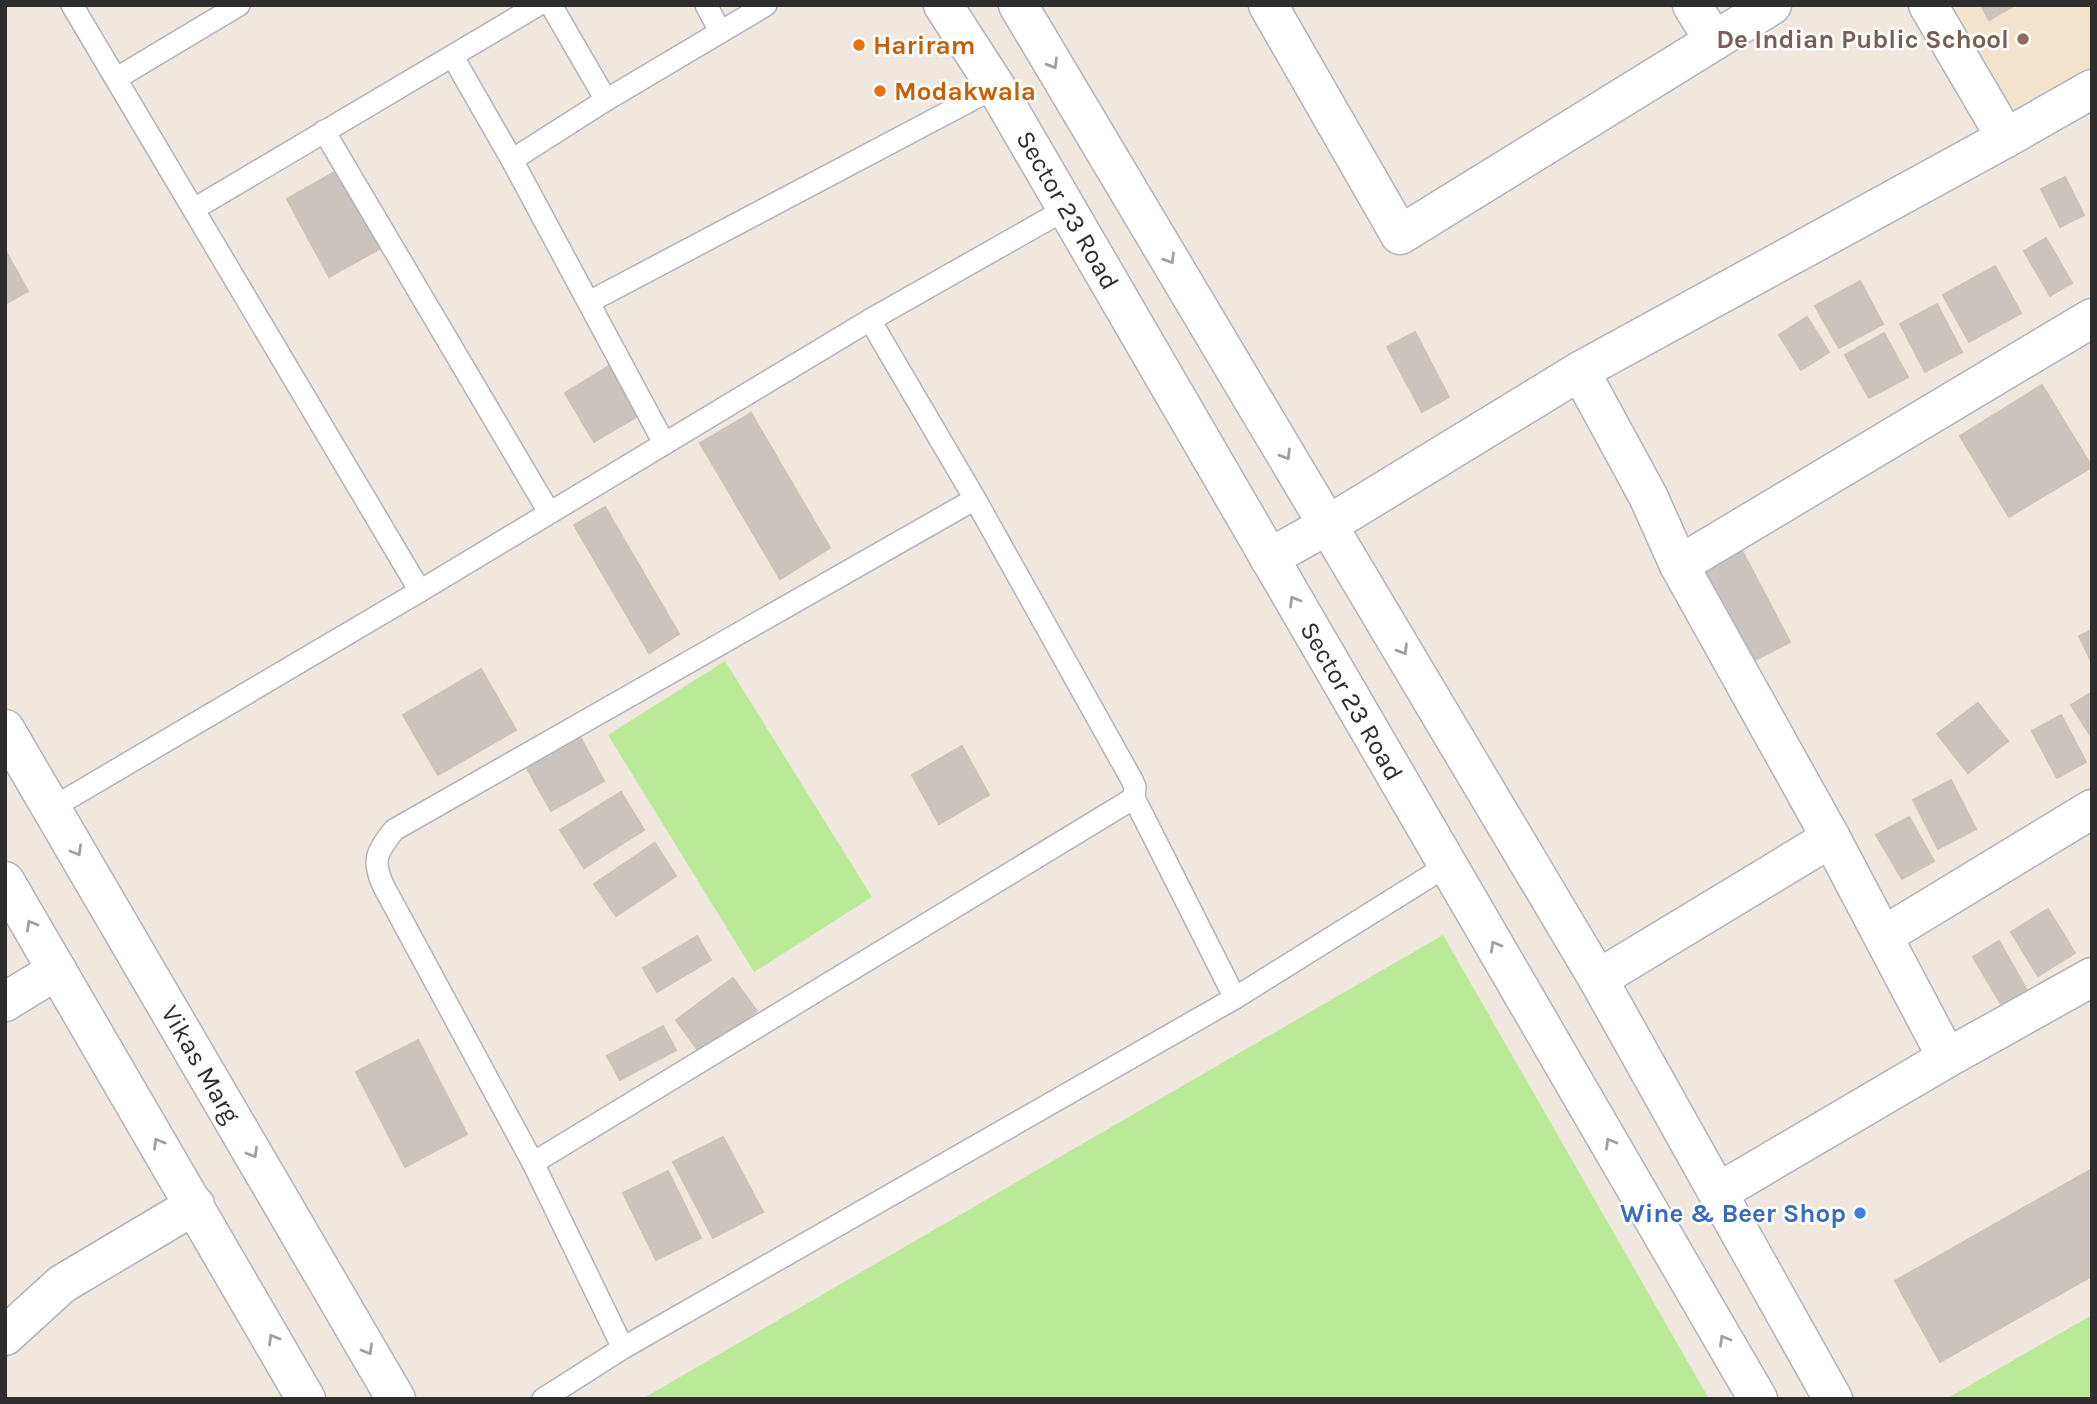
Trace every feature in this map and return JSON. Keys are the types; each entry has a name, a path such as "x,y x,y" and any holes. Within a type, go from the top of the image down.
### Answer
{"street":[{"name":"Sector 23 Road","path":"943,5 996,87 1758,1399"},
{"path":"1018,5 1598,979 1833,1399"},
{"path":"1268,5 1400,235 1772,5"},
{"path":"1692,5 1714,41"},
{"path":"1928,5 2007,138"},
{"path":"1269,558 1328,525 1580,371 2092,89"},
{"path":"1679,565 2092,318"},
{"path":"1580,371 1648,496 1679,565 1831,838 1947,1058"},
{"name":"Vikas Marg","path":"5,729 396,1399"},
{"path":"1883,936 2092,809"},
{"path":"1598,979 1831,838"},
{"path":"5,881 306,1399"},
{"path":"5,1002 57,970"},
{"path":"1719,1192 1947,1058 2092,977"},
{"path":"5,1336 62,1284 195,1205"}],"lane":[{"path":"72,5 420,591"},
{"path":"117,78 239,5"},
{"path":"194,209 538,5"},
{"path":"551,5 606,100"},
{"path":"706,5 720,31"},
{"path":"512,160 606,100 766,5"},
{"path":"453,57 512,160 664,443"},
{"path":"589,302 996,87"},
{"path":"324,131 549,512"},
{"path":"52,808 420,591 870,320 1066,209"},
{"path":"870,320 975,499 1132,780 1135,787 1134,798 1235,998"},
{"path":"623,1348 533,1163 384,887 377,871 377,851 394,830 975,499"},
{"path":"533,1163 1134,798"},
{"path":"543,1399 623,1348 1235,998 1448,865"}],"shaded area":[{"name":"De Indian Public School","path":"1934,5 2092,5 2092,74 2003,125"}],"green space":[{"path":"725,661 872,897 754,972 608,735"},
{"path":"1443,935 1709,1399 642,1399"},
{"path":"2092,1315 2092,1399 1946,1399"}],"building":[{"path":"1981,5 2015,5 1989,20"},
{"path":"338,170 381,248 329,277 287,199"},
{"path":"2065,177 2084,215 2060,227 2041,189"},
{"path":"2046,238 2072,283 2050,296 2024,251"},
{"path":"5,250 28,291 5,304"},
{"path":"1995,266 2021,313 1969,342 1943,295"},
{"path":"1860,281 1883,324 1839,348 1815,306"},
{"path":"1937,304 1962,352 1925,372 1900,324"},
{"path":"1807,317 1829,352 1801,370 1779,335"},
{"path":"1415,332 1449,397 1422,412 1387,347"},
{"path":"1884,333 1908,377 1869,398 1845,355"},
{"path":"609,366 638,416 594,442 565,393"},
{"path":"2042,385 2092,467 2009,517 1960,436"},
{"path":"751,413 830,548 780,579 700,443"},
{"path":"605,507 679,634 649,653 574,525"},
{"path":"1740,547 1790,642 1746,665 1697,569"},
{"path":"2092,630 2092,663 2079,636"},
{"path":"481,669 516,730 438,775 403,715"},
{"path":"2092,692 2092,738 2071,705"},
{"path":"1978,703 2008,741 1968,773 1937,734"},
{"path":"2061,715 2086,762 2057,778 2032,731"},
{"path":"579,735 604,781 551,811 525,765"},
{"path":"962,746 989,795 939,824 912,775"},
{"path":"1951,780 1976,829 1938,849 1913,800"},
{"path":"621,792 644,830 584,868 560,830"},
{"path":"1909,817 1934,861 1902,879 1876,835"},
{"path":"655,843 676,876 616,916 594,884"},
{"path":"2048,909 2075,953 2038,976 2011,932"},
{"path":"697,936 711,960 657,992 643,968"},
{"path":"1999,941 2027,990 2001,1004 1973,957"},
{"path":"733,978 757,1011 700,1053 676,1020"},
{"path":"663,1026 676,1050 620,1080 607,1056"},
{"path":"418,1040 467,1134 405,1167 356,1072"},
{"path":"723,1137 763,1212 713,1238 673,1162"},
{"path":"2092,1169 2092,1276 1940,1362 1895,1281"},
{"path":"668,1171 701,1238 656,1260 623,1193"}],"place":[{"name":"De Indian Public School","path":"2023,39"},
{"name":"Hariram","path":"859,45"},
{"name":"Modakwala","path":"880,91"},
{"name":"Wine & Beer Shop","path":"1860,1213"}]}
